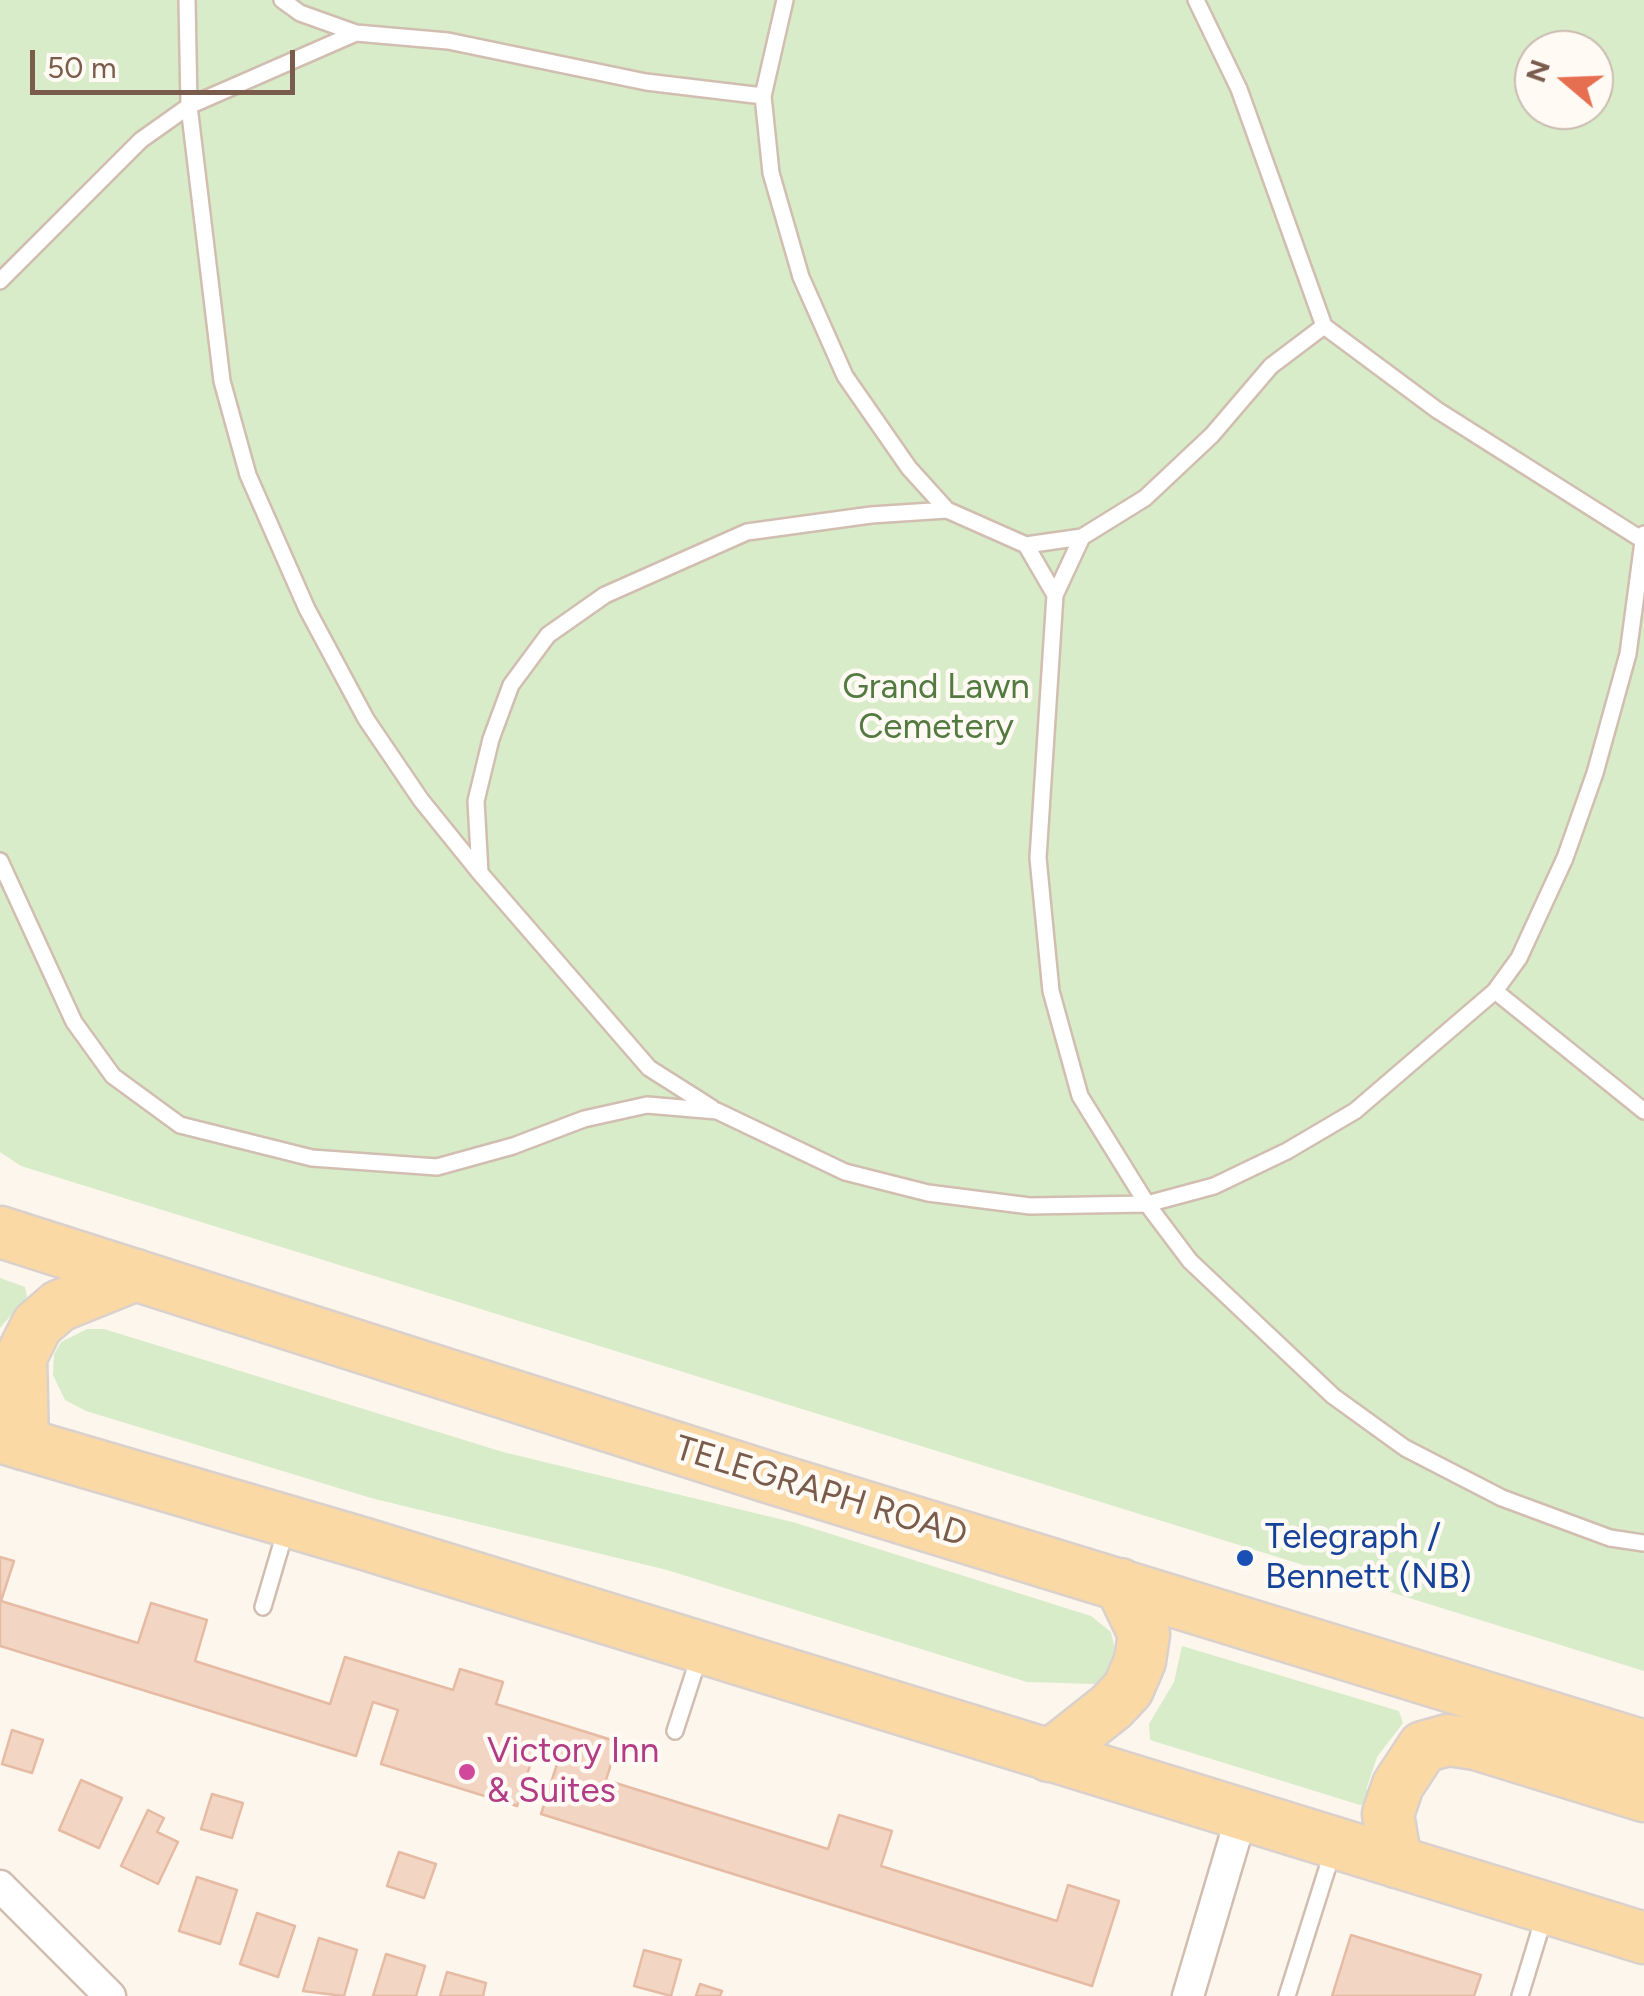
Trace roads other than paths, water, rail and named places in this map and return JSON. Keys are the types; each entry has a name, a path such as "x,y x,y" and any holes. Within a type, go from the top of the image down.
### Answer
{"main road":[{"name":"TELEGRAPH ROAD","path":"0,1232 1644,1746"},
{"path":"136,1275 60,1306 38,1325 21,1357 11,1440 1644,1938"},
{"path":"1049,1756 1111,1707 1128,1689 1140,1661 1144,1634 1120,1584"},
{"path":"1396,1862 1388,1814 1398,1784 1423,1747 1436,1743 1476,1744 1644,1796"}],"street":[{"path":"1188,1996 1242,1814"},
{"path":"0,1886 110,1996"}],"lane":[{"path":"188,0 189,106 222,381 248,475 307,609 366,718 421,800 649,1068 717,1111 845,1172 928,1193 1030,1206 1147,1204 1214,1186 1287,1152 1355,1111 1495,991 1519,958 1565,858 1628,654 1643,538 1437,410 1324,326 1239,89 1196,0"},
{"path":"282,0 300,13 356,34 448,41 646,82 764,96"},
{"path":"785,0 764,96 771,173 802,276 845,376 910,468 947,510 1026,545 1082,537 1145,498 1212,434 1270,366 1324,326"},
{"path":"0,281 141,140 189,106 356,34"},
{"path":"480,873 476,801 491,739 511,685 548,635 606,594 746,532 854,516 947,510"},
{"path":"1082,537 1055,595 1038,858 1051,991 1080,1096 1147,1204 1190,1261 1332,1396 1406,1448 1502,1498 1610,1538 1644,1543"},
{"path":"1026,545 1055,595"},
{"path":"0,862 74,1022 113,1076 180,1125 312,1158 436,1166 513,1146 584,1119 647,1105 717,1111"},
{"path":"1495,991 1644,1112"},
{"path":"263,1607 288,1522"},
{"path":"674,1731 702,1650"},
{"path":"1288,1996 1336,1844"},
{"path":"1520,1996 1547,1908"}],"place":[{"name":"Telegraph / Bennett (NB)","path":"1245,1558"},
{"name":"Victory Inn & Suites","path":"467,1772"}],"park label":[{"name":"Grand Lawn Cemetery","path":"936,708"}]}
